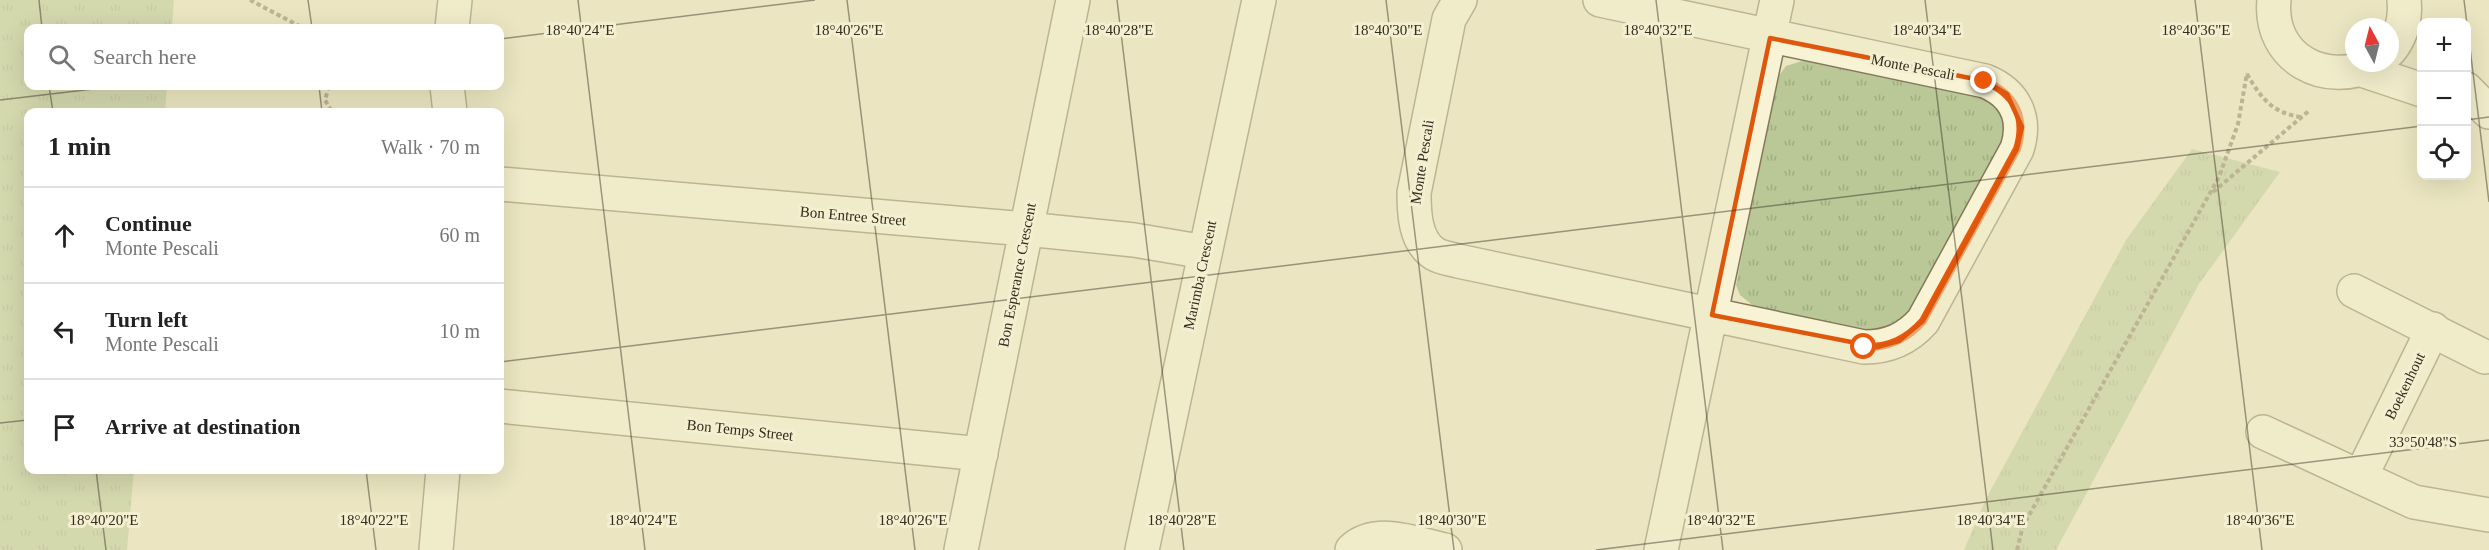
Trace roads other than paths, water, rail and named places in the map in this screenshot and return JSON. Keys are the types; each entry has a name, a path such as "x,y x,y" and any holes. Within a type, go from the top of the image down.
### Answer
{"street":[{"path":"453,24 455,0"},
{"name":"Bon Esperance Crescent","path":"961,550 1073,0"},
{"name":"Marimba Crescent","path":"1142,550 1259,0"},
{"name":"Monte Pescali","path":"1460,0 1449,20 1414,193 1414,217 1424,243 1435,254 1458,261 1864,347 1888,345 1908,336 1923,321 2021,138 2022,126 2015,104 1997,86 1984,81 1770,38 1600,0"},
{"path":"1661,550 1777,0"},
{"path":"2270,3 2282,39 2287,48 2301,62 2320,71 2334,74 2345,71"},
{"path":"2399,35 2410,18"},
{"path":"2382,72 2417,88"},
{"path":"447,90 450,108"},
{"path":"2471,94 2489,113"},
{"path":"2471,107 2489,113"},
{"name":"Bon Entree Street","path":"504,184 1026,229 1134,240 1205,252"},
{"path":"2354,291 2485,357"},
{"name":"Boekenhout","path":"2361,476 2433,329"},
{"name":"Bon Temps Street","path":"504,406 981,454"},
{"path":"2264,432 2414,502 2489,515"},
{"path":"436,550 443,474"},
{"path":"1352,550 1364,542 1385,538 1445,550"}]}
